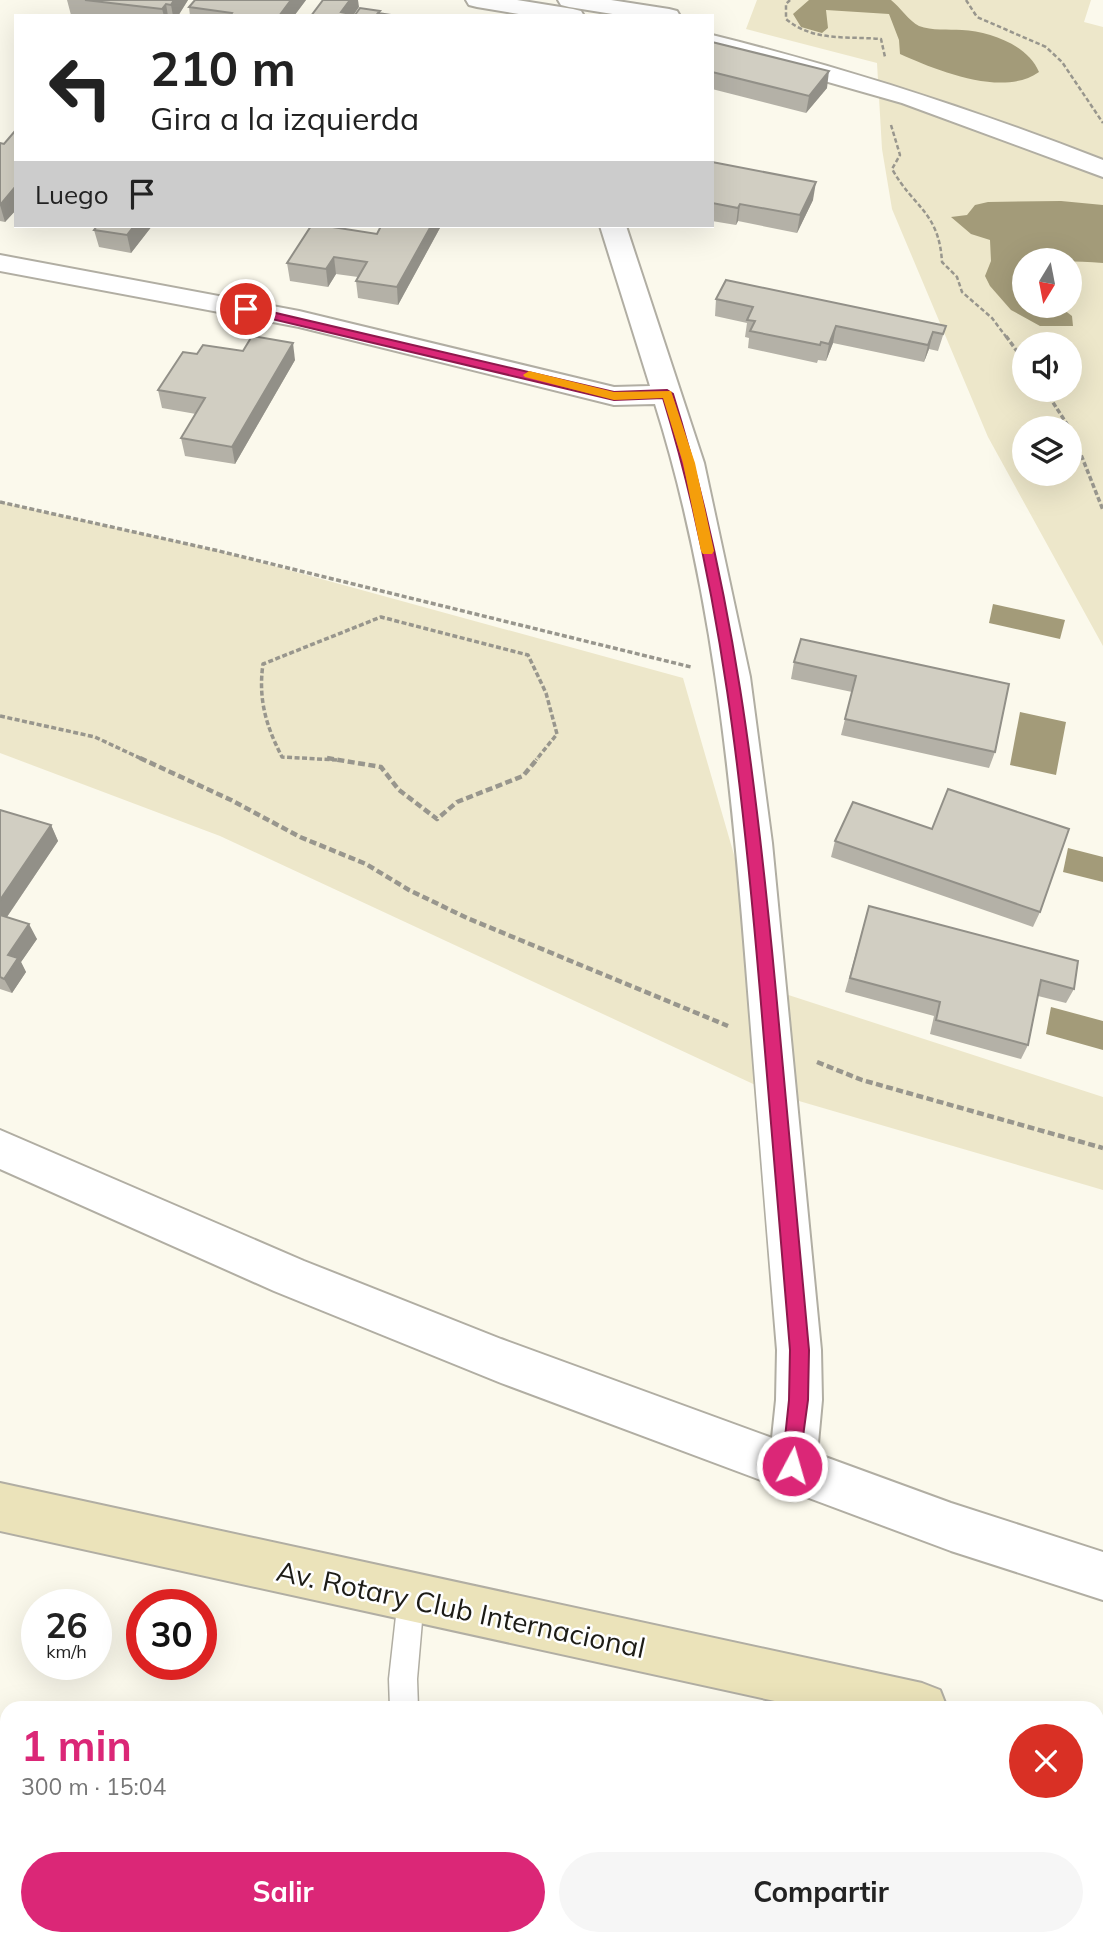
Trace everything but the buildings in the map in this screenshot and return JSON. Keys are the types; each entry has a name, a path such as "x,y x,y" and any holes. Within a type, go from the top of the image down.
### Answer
{"main road":[{"name":"Av. Rotary Club Internacional","path":"0,1507 889,1701"}],"street":[{"path":"477,0 560,14"},
{"path":"569,0 656,14"},
{"path":"714,24 799,43 1103,169"},
{"path":"714,42 796,63 888,81 1025,117 1103,148"},
{"path":"614,228 689,463 733,677 754,843 774,1045 799,1350 799,1400 792,1466"},
{"path":"0,263 299,320 614,396 667,394"},
{"path":"0,1149 289,1276 501,1361 792,1466 951,1527 1103,1576"}],"lane":[{"path":"404,1701 403,1679 411,1598"}],"path":[{"path":"790,0 786,4 786,19 791,25 813,34 881,39 888,81 888,114 900,155 892,169 900,185 933,217 943,243 942,262 957,277 962,292 992,318 1012,345"},
{"path":"966,0 977,17 1046,47 1062,62 1103,122"},
{"path":"1053,402 1072,432 1103,510"},
{"path":"0,502 219,551 733,677"},
{"path":"381,617 528,655 546,693 557,734 523,776 457,802 436,819 399,790 381,767 322,757 282,757 264,723 259,687 262,664 381,617"},
{"path":"0,716 95,737 231,800 300,838 366,864 409,890 467,918 862,1080 1103,1148"}],"shaded area":[{"path":"757,0 1091,0 1084,22 1103,27 1103,646 1015,486 1082,486 1082,416 1012,416 1012,481 988,437 892,209 882,149 877,63 746,29"},
{"path":"809,0 891,0 912,21 924,28 973,31 1006,41 1026,54 1039,72 1024,79 1007,82 989,82 950,74 900,54 899,40 889,14 826,10 828,28 822,33 801,27 793,14"},
{"path":"1061,201 1103,205 1103,263 1082,262 1082,248 1012,248 1012,311 990,286 985,276 991,261 990,240 971,234 951,217 967,215 975,205 988,202"},
{"path":"1026,318 1072,318 1073,326 1040,326"},
{"path":"0,502 219,551 683,678 773,990 1103,1097 1103,1190 775,1094 220,836 0,753"},
{"path":"993,604 1065,620 1060,639 989,623"},
{"path":"1020,712 1066,722 1056,775 1010,765"},
{"path":"1068,848 1103,857 1103,882 1063,872"},
{"path":"1051,1007 1103,1021 1103,1050 1046,1034"}],"slow traffic":[{"path":"529,375 614,396 667,394 689,463 708,551"}],"route":[{"path":"246,309 614,396 667,394 689,463 733,677 754,843 799,1350 799,1400 792,1466"}]}
